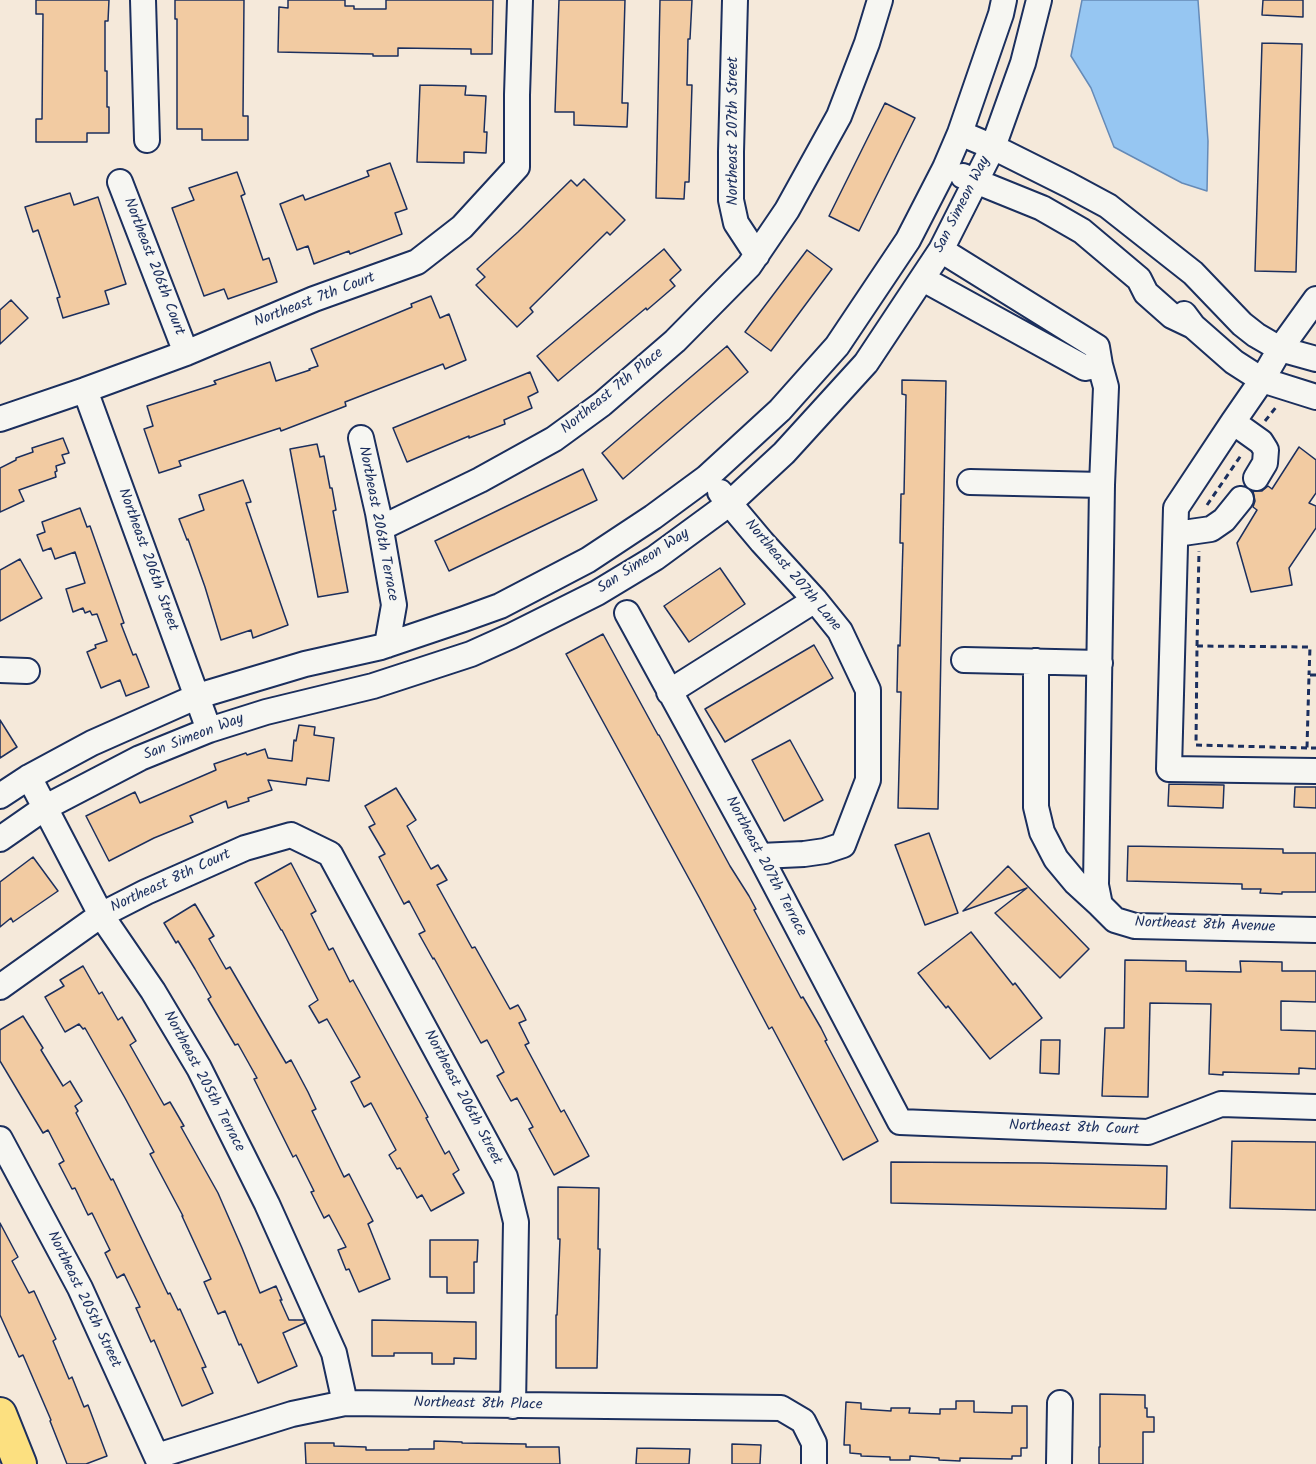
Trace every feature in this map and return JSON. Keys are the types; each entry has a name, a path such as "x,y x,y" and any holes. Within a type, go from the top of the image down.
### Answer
{"main road":[{"path":"0,1414 20,1464"}],"street":[{"path":"143,0 147,140"},
{"name":"Northeast 7th Court","path":"0,419 186,352 315,299 417,262 462,227 517,167 520,0"},
{"name":"Northeast 207th Street","path":"735,0 731,200 736,223 757,255"},
{"name":"Northeast 7th Place","path":"381,528 480,480 554,439 602,404 675,341 749,266 787,210 839,116 867,43 880,0"},
{"path":"0,796 29,777 92,743 198,696 305,664 387,645 500,606 588,560 706,478 780,410 837,346 908,240 945,168 960,133 1004,0"},
{"name":"San Simeon Way","path":"0,839 46,807 140,758 209,730 266,712 373,686 471,654 511,636 597,593 655,558 730,503 784,453 866,363 942,250 993,147 1023,63 1039,0"},
{"path":"960,133 993,147 1108,206 1193,273 1242,324 1256,335 1280,349 1316,359"},
{"path":"945,168 1042,208 1082,231 1139,279 1155,285 1180,308 1193,326 1234,362 1262,380 1316,397"},
{"name":"Northeast 206th Court","path":"120,182 186,352"},
{"path":"942,250 1097,347 1106,387 1102,485 1096,885 1100,904"},
{"path":"922,279 1085,368 1100,365"},
{"path":"1193,326 1218,299"},
{"path":"1316,299 1280,349 1262,380 1176,508 1169,769 1316,771"},
{"path":"1055,351 1069,329"},
{"name":"Northeast 206th Street","path":"85,390 209,730"},
{"path":"1233,422 1261,442 1266,450 1265,463 1256,478"},
{"name":"Northeast 206th Terrace","path":"361,438 381,528 394,605 387,645"},
{"name":"Northeast 207th Lane","path":"706,478 840,631 868,690 868,780 843,844 825,851 760,856"},
{"path":"970,482 1102,485"},
{"path":"1176,534 1211,529 1224,520 1241,498"},
{"path":"669,692 815,600"},
{"name":"Northeast 207th Terrace","path":"627,613 760,856 900,1122"},
{"path":"464,619 471,654"},
{"path":"964,660 1100,663"},
{"name":"Northeast 8th Avenue","path":"1036,661 1036,807 1042,832 1056,859 1076,883 1115,920 1135,927 1316,930"},
{"path":"0,670 27,671"},
{"name":"Northeast 205th Terrace","path":"29,777 101,915 153,991 199,1068 267,1204 334,1353 345,1403"},
{"name":"Northeast 206th Street","path":"291,835 330,854 505,1177 516,1222 513,1406"},
{"name":"Northeast 8th Court","path":"0,987 101,915 146,892 245,848 291,835"},
{"name":"Northeast 8th Court","path":"900,1122 1148,1132 1221,1104 1316,1107"},
{"name":"Northeast 205th Street","path":"0,1139 80,1288 159,1460"},
{"name":"Northeast 8th Place","path":"159,1460 292,1413 345,1403 781,1408 803,1421 814,1443 814,1464"},
{"path":"1059,1464 1060,1403"}],"path":[{"path":"1307,748 1310,647 1197,646 1196,745 1307,748 1316,748"},
{"path":"1309,675 1316,675"}],"water":[{"path":"1082,0 1198,0 1208,141 1207,191 1182,183 1114,147 1091,88 1071,56"}],"building":[{"path":"36,0 109,0 108,21 105,21 105,71 107,71 109,133 87,133 87,142 36,142 36,119 42,119 43,14 36,14"},
{"path":"175,0 244,0 243,116 248,116 248,140 202,140 202,129 177,129"},
{"path":"288,0 345,0 345,6 354,6 354,9 386,9 386,0 493,0 492,54 471,54 471,49 398,48 398,56 278,52 279,7 288,8"},
{"path":"559,0 625,0 622,103 628,103 627,127 574,125 574,112 555,112"},
{"path":"660,0 692,0 687,85 692,85 689,182 685,182 684,199 656,198"},
{"path":"1263,0 1303,0 1303,17 1262,15"},
{"path":"1262,43 1302,44 1296,272 1255,271"},
{"path":"420,85 466,86 465,95 486,96 484,132 487,132 486,153 464,152 464,163 417,162"},
{"path":"885,103 915,118 859,231 829,216"},
{"path":"390,163 407,209 395,213 402,234 350,254 349,251 314,264 308,246 297,250 280,204 303,195 305,200 369,176 367,171"},
{"path":"237,172 245,194 241,196 263,260 269,258 277,282 228,299 224,289 204,296 172,208 194,200 189,188"},
{"path":"584,179 625,220 610,235 607,232 530,308 533,312 517,327 476,285 485,277 477,269 571,180 577,186"},
{"path":"70,193 74,205 98,197 126,284 105,291 109,304 63,318 57,298 60,297 38,230 33,232 25,207"},
{"path":"664,249 681,270 670,280 675,286 558,381 537,356"},
{"path":"807,250 832,269 771,351 745,332"},
{"path":"431,296 440,318 449,314 466,360 445,369 443,364 345,402 346,406 281,431 280,428 179,461 181,466 159,473 144,429 153,426 147,406 216,384 214,381 270,362 276,381 310,370 318,366 311,349 412,307 411,304"},
{"path":"11,300 28,318 0,344 0,310"},
{"path":"727,346 748,372 623,479 602,453"},
{"path":"530,372 538,392 528,397 532,408 504,420 505,424 469,438 469,436 407,462 393,428"},
{"path":"902,380 946,381 938,809 898,808 901,692 897,692 903,543 900,543 901,494 904,494 906,395 902,394"},
{"path":"63,438 69,453 62,455 65,463 56,466 56,477 19,490 24,501 0,512 0,468 16,458 33,452 32,448"},
{"path":"317,444 320,457 324,456 330,488 332,488 336,510 333,511 348,592 318,597 290,449"},
{"path":"1299,447 1316,460 1316,493 1309,503 1316,506 1316,528 1289,568 1292,585 1251,592 1237,543 1257,510 1253,507 1255,501 1253,491 1262,491 1268,486 1272,489"},
{"path":"583,469 597,500 449,571 435,541"},
{"path":"243,480 251,502 246,503 288,625 253,638 251,630 221,640 205,587 179,519 204,510 199,495"},
{"path":"80,508 87,527 90,526 124,623 121,624 149,687 126,696 120,680 101,688 87,652 96,648 95,645 107,641 97,614 92,615 90,611 85,613 83,608 73,612 66,589 85,583 75,552 55,559 51,548 43,551 37,535 45,532 42,522"},
{"path":"20,559 42,598 0,621 0,570"},
{"path":"720,568 745,604 689,642 664,606"},
{"path":"603,634 730,866 749,896 756,909 754,910 801,998 803,997 821,1028 827,1040 825,1041 878,1141 843,1160 772,1027 769,1029 566,654"},
{"path":"814,645 833,678 725,742 705,709"},
{"path":"0,720 17,747 0,758"},
{"path":"299,725 315,727 314,735 334,738 329,781 307,778 306,785 268,780 272,790 228,808 226,801 190,816 193,822 154,838 109,861 86,816 135,792 140,803 216,770 214,764 246,753 247,755 265,749 268,758 292,761 294,740 296,741"},
{"path":"790,740 823,800 784,821 752,760"},
{"path":"1169,784 1224,785 1223,808 1168,806"},
{"path":"1295,787 1316,787 1316,808 1294,807"},
{"path":"396,788 416,820 407,826 431,869 438,865 447,880 437,885 510,1009 518,1005 522,1012 526,1020 519,1023 529,1043 525,1045 561,1112 564,1110 589,1156 554,1175 529,1129 533,1127 517,1098 511,1101 497,1076 504,1072 487,1040 481,1043 419,934 425,931 409,901 404,904 379,857 385,854 369,827 375,824 365,806"},
{"path":"929,833 958,913 925,925 895,845"},
{"path":"1128,846 1283,849 1283,853 1316,853 1316,892 1260,893 1261,889 1242,889 1242,884 1127,881"},
{"path":"33,857 58,891 13,922 11,918 0,927 0,882"},
{"path":"291,863 316,911 311,914 329,950 333,948 350,982 353,980 428,1117 426,1118 445,1154 449,1151 459,1170 453,1174 464,1193 431,1211 422,1195 417,1198 400,1168 397,1169 389,1155 396,1150 371,1103 364,1107 351,1082 360,1077 327,1019 319,1023 309,1006 318,1000 255,883"},
{"path":"1008,866 1089,949 1060,978 995,913 1027,888 963,911"},
{"path":"195,904 214,936 209,939 226,969 230,967 286,1063 291,1060 308,1092 316,1109 312,1111 344,1177 349,1174 373,1221 368,1224 390,1279 359,1292 338,1250 346,1247 329,1215 324,1218 311,1192 314,1191 296,1155 293,1157 254,1079 257,1078 208,999 211,997 195,969 164,923"},
{"path":"971,932 1042,1018 990,1059 948,1006 946,1008 918,973"},
{"path":"1125,960 1186,961 1186,971 1241,972 1240,961 1282,962 1282,971 1316,971 1316,1002 1281,1001 1281,1030 1316,1031 1316,1069 1299,1068 1299,1074 1223,1072 1223,1075 1209,1074 1211,1004 1150,1003 1148,1097 1102,1096 1105,1028 1124,1028"},
{"path":"83,966 99,994 102,992 118,1020 122,1017 136,1041 130,1045 164,1105 170,1102 184,1126 181,1127 218,1193 260,1293 276,1286 289,1320 304,1320 305,1323 283,1333 297,1366 258,1383 225,1311 218,1314 204,1282 211,1279 183,1216 150,1154 154,1152 125,1098 85,1028 83,1029 79,1024 65,1032 45,997 64,986 60,980"},
{"path":"23,1016 63,1086 70,1081 82,1101 75,1106 78,1111 76,1113 111,1180 113,1179 168,1294 170,1293 178,1310 180,1309 206,1367 202,1368 213,1393 182,1406 154,1340 151,1342 136,1308 140,1307 124,1274 117,1278 105,1253 110,1250 92,1213 88,1215 75,1188 72,1189 59,1164 64,1161 48,1130 43,1133 0,1061 0,1030"},
{"path":"1041,1040 1060,1040 1059,1074 1040,1073"},
{"path":"1232,1141 1316,1142 1316,1210 1230,1208"},
{"path":"891,1162 1167,1166 1166,1209 891,1203"},
{"path":"558,1187 599,1188 597,1368 556,1368 560,1239 558,1239"},
{"path":"0,1223 18,1257 12,1261 29,1293 34,1291 56,1339 53,1341 69,1379 72,1377 84,1407 88,1405 107,1456 86,1464 67,1464 23,1355 19,1357 0,1315"},
{"path":"430,1240 478,1240 477,1262 474,1262 474,1293 447,1293 447,1277 430,1277"},
{"path":"372,1320 476,1322 476,1359 454,1358 454,1364 432,1364 432,1353 394,1353 394,1356 372,1356"},
{"path":"1100,1394 1145,1395 1147,1417 1154,1417 1154,1432 1143,1432 1143,1464 1099,1464"},
{"path":"956,1401 974,1401 974,1412 1012,1413 1012,1406 1027,1406 1027,1448 1021,1448 1021,1456 1012,1456 1012,1459 960,1458 960,1461 910,1456 910,1460 890,1460 890,1457 861,1456 861,1454 850,1453 850,1445 844,1445 846,1402 861,1403 861,1409 891,1411 891,1408 910,1408 909,1413 940,1414 940,1409 956,1409"},
{"path":"434,1441 559,1447 560,1464 306,1464 305,1443 334,1443 334,1446 366,1447 366,1450 409,1450 434,1449"},
{"path":"732,1444 761,1445 760,1464 732,1464"},
{"path":"637,1448 690,1449 689,1464 636,1464"}]}
